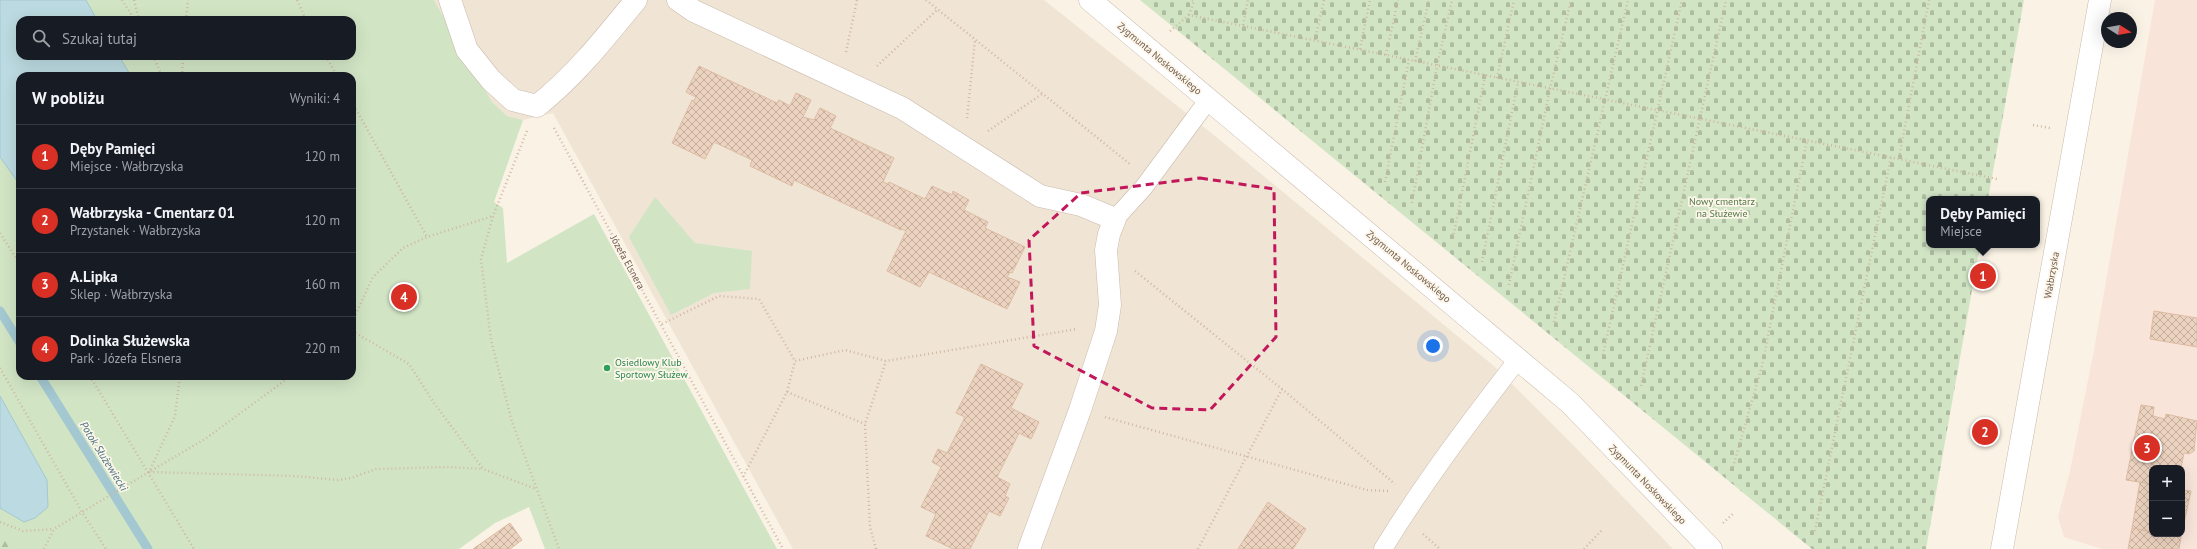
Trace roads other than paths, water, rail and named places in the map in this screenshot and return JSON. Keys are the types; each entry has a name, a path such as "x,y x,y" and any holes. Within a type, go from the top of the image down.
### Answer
{"street":[{"path":"450,0 467,50 491,80 513,100 537,106 561,87 598,46 636,0"},
{"path":"678,0 694,11 902,108 1040,196 1081,205 1115,220 1109,234 1107,255 1110,305 1108,324 1080,410 1029,549"},
{"name":"Zygmunta Noskowskiego","path":"1090,0 1570,403 1711,549"},
{"name":"Wałbrzyska","path":"2002,549 2100,0"}],"lane":[{"path":"1115,220 1144,187 1209,99"},
{"path":"1383,549 1406,498 1438,464 1518,358"}],"water":[{"path":"0,0 86,0 95,16 16,16 16,60 121,60 129,72 16,72 16,179 0,157"},
{"path":"0,396 47,480 48,507 35,518 24,522 0,508"}],"waterway":[{"name":"Potok Służewiecki","path":"0,311 16,337"},
{"name":"Potok Służewiecki","path":"42,380 148,549"}],"place":[{"name":"Dęby Pamięci","path":"1983,276"},
{"name":"Dolinka Służewska","path":"404,297"},
{"name":"Osiedlowy Klub Sportowy Służew","path":"607,368"},
{"name":"Wałbrzyska - Cmentarz 01","path":"1985,432"},
{"name":"A.Lipka","path":"2147,448"}],"park label":[{"name":"Nowy cmentarz na Służewie","path":"1722,206"}]}
